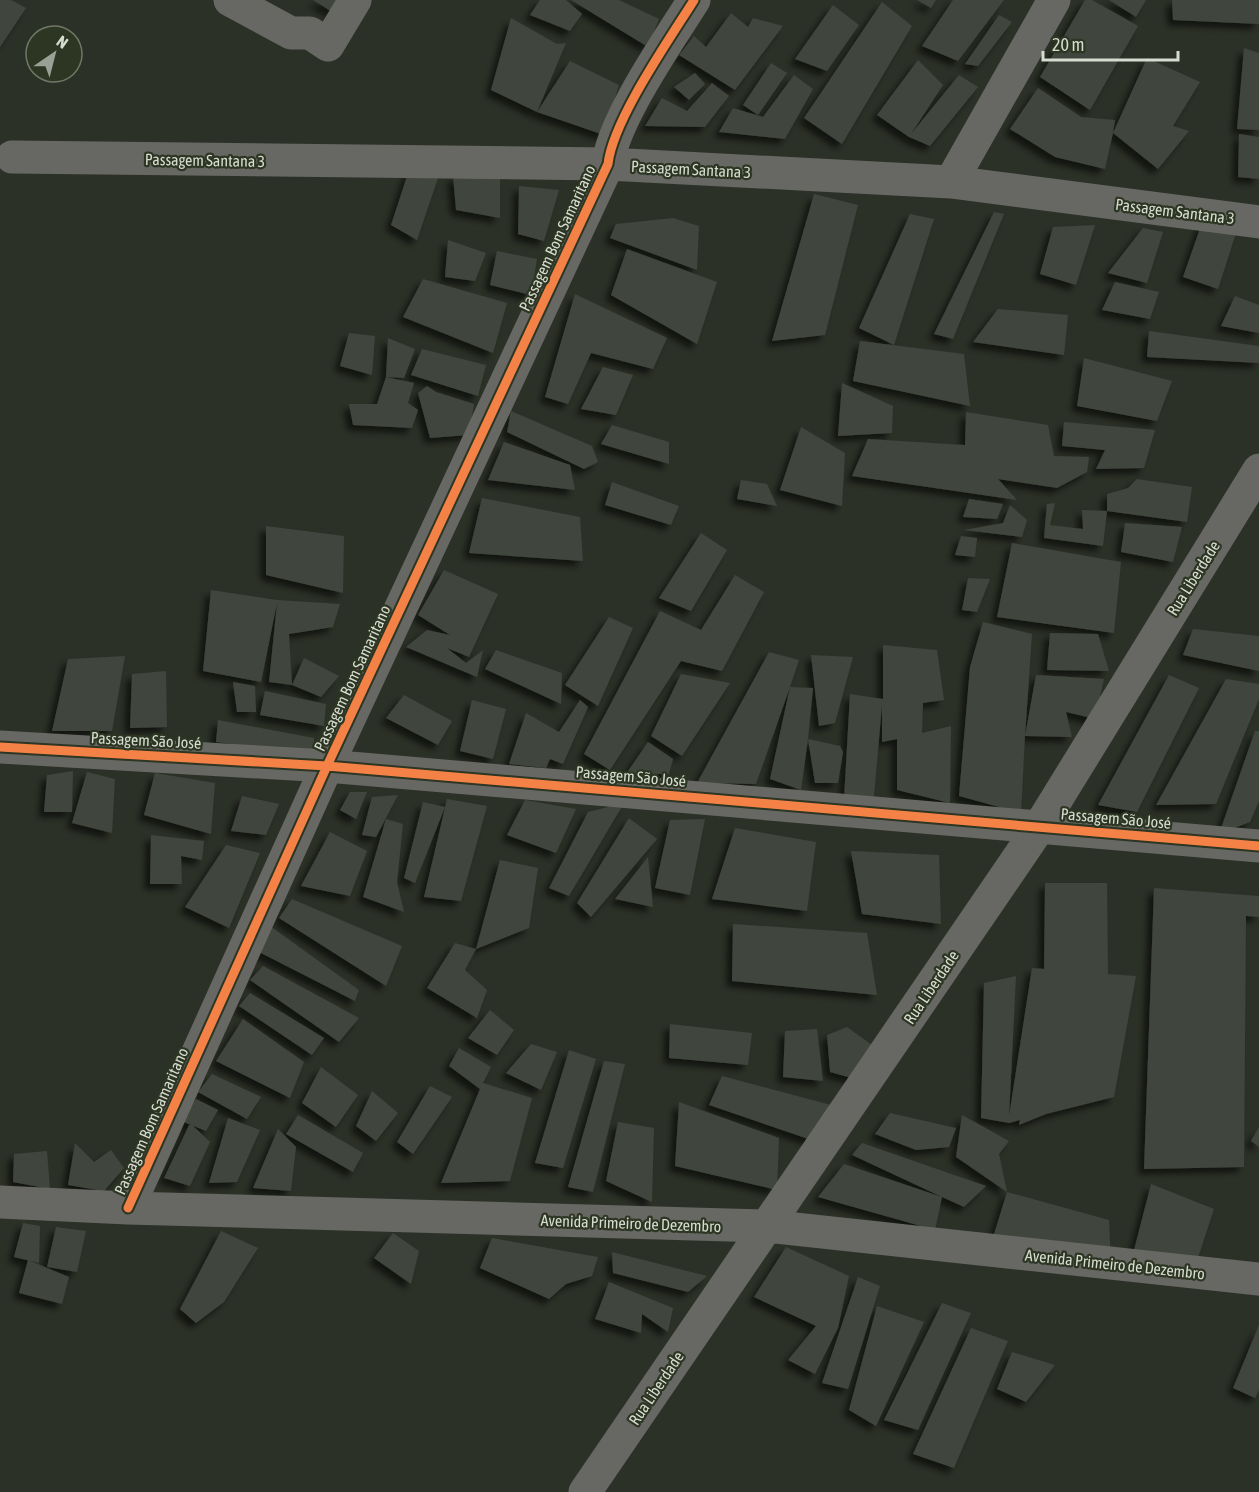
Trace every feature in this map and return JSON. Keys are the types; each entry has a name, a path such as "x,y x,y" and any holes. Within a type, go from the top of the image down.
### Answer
{"street":[{"path":"230,0 291,33 310,33 328,45 355,0"},
{"name":"Passagem Bom Samaritano","path":"128,1208 327,765 608,164 609,153 644,82 694,0"},
{"path":"951,182 1054,0"},
{"name":"Passagem Santana 3","path":"12,157 608,164 951,182 1259,222"},
{"name":"Rua Liberdade","path":"585,1492 1040,826 1259,470"},
{"name":"Passagem São José","path":"0,747 327,765 1259,846"},
{"name":"Avenida Primeiro de Dezembro","path":"0,1202 128,1208 767,1226 1259,1279"}],"building":[{"path":"0,0 11,0 26,8 0,47"},
{"path":"313,0 342,0 334,13"},
{"path":"540,0 566,0 582,14 570,31 530,15"},
{"path":"571,0 619,0 659,19 648,47"},
{"path":"917,0 936,0 931,8"},
{"path":"953,0 1004,0 958,61 922,46"},
{"path":"1085,0 1092,0 1138,26 1090,110 1040,77"},
{"path":"1109,0 1146,0 1136,17"},
{"path":"1172,0 1259,0 1259,24 1173,20"},
{"path":"882,2 912,26 842,144 804,118"},
{"path":"833,5 859,25 827,71 795,59"},
{"path":"731,13 748,27 753,18 783,26 735,90 679,55 694,36 706,47"},
{"path":"999,15 1012,22 978,66 965,64"},
{"path":"511,18 557,44 566,43 537,112 491,90"},
{"path":"1244,48 1259,53 1259,130 1237,129"},
{"path":"1147,58 1200,82 1173,126 1189,131 1158,169 1113,133"},
{"path":"918,60 943,85 911,134 959,75 978,87 930,146 909,137 877,115"},
{"path":"570,61 619,85 604,135 537,112"},
{"path":"771,63 787,73 758,115 743,105"},
{"path":"695,73 705,84 689,100 674,87"},
{"path":"794,75 813,89 785,139 719,132 733,108 763,117"},
{"path":"712,83 729,96 705,127 645,126 662,98 687,111"},
{"path":"1038,88 1081,117 1115,120 1105,169 1055,157 1010,129"},
{"path":"1239,134 1259,137 1259,179 1238,177"},
{"path":"409,170 438,178 417,240 391,225"},
{"path":"453,176 500,178 500,218 456,210"},
{"path":"519,186 559,190 544,241 518,234"},
{"path":"814,194 858,205 825,335 772,341"},
{"path":"994,212 1004,214 953,339 934,334"},
{"path":"910,214 934,219 894,345 859,328"},
{"path":"673,218 699,226 697,270 610,238 616,224"},
{"path":"1203,220 1237,230 1218,289 1183,277"},
{"path":"1095,225 1076,285 1040,274 1053,227"},
{"path":"1143,228 1163,232 1147,283 1108,273"},
{"path":"448,240 486,253 475,281 445,277"},
{"path":"627,249 717,282 697,344 611,295"},
{"path":"497,251 537,259 531,295 490,285"},
{"path":"423,279 507,303 493,353 403,317"},
{"path":"1115,282 1159,292 1150,319 1102,310"},
{"path":"575,294 667,338 653,369 591,353 568,404 545,397"},
{"path":"1235,296 1259,305 1259,333 1221,326"},
{"path":"998,309 1068,315 1064,355 973,342"},
{"path":"1149,331 1259,346 1259,363 1147,357"},
{"path":"349,333 375,336 372,375 340,366"},
{"path":"388,338 415,349 404,378 386,377"},
{"path":"860,341 964,354 970,406 853,381"},
{"path":"422,349 486,365 478,396 411,375"},
{"path":"1084,358 1172,381 1157,421 1077,406"},
{"path":"603,367 633,375 616,415 581,409"},
{"path":"386,377 414,383 408,403 418,410 412,428 353,425 349,404 377,404"},
{"path":"842,383 893,406 892,433 838,436"},
{"path":"427,386 436,392 474,404 469,435 430,438 418,393"},
{"path":"511,411 592,446 598,462 584,469 507,432"},
{"path":"966,412 1048,425 1054,456 1089,457 1087,472 1057,488 998,479 1017,500 852,476 868,439 965,445"},
{"path":"1064,422 1155,430 1144,468 1096,469 1105,450 1062,446"},
{"path":"612,425 669,442 669,464 601,444"},
{"path":"801,427 845,453 842,506 780,490"},
{"path":"504,442 570,465 575,490 488,480"},
{"path":"1137,479 1192,487 1187,522 1107,511 1107,494 1128,488"},
{"path":"741,480 767,484 777,506 737,499"},
{"path":"612,482 679,506 671,525 605,505"},
{"path":"482,498 580,517 583,561 469,553"},
{"path":"969,499 1003,504 997,519 963,517"},
{"path":"1055,503 1050,525 1083,529 1082,510 1107,511 1103,546 1044,538 1047,504"},
{"path":"1010,505 1027,520 1022,537 964,530 1003,523"},
{"path":"1125,523 1182,527 1173,562 1121,552"},
{"path":"266,526 344,536 343,593 266,575"},
{"path":"701,533 727,550 691,611 659,598"},
{"path":"961,536 977,538 975,557 955,555"},
{"path":"1012,543 1121,562 1114,633 997,617"},
{"path":"444,570 498,594 469,657 447,648 466,663 483,650 477,677 406,647 427,630 450,635 418,615"},
{"path":"735,575 764,592 722,671 681,661 610,770 584,754 660,611 701,630"},
{"path":"968,578 990,579 977,612 962,610"},
{"path":"211,590 277,600 340,604 333,627 289,634 292,685 269,682 277,603 261,682 203,671"},
{"path":"609,617 633,628 598,706 565,685"},
{"path":"983,622 1032,634 1021,813 959,796 970,667"},
{"path":"1193,629 1259,636 1259,671 1183,655"},
{"path":"1050,633 1098,634 1109,671 1047,670"},
{"path":"883,645 937,650 944,700 923,703 922,733 951,726 950,803 897,790 897,739 882,742 882,705 873,808 844,799 850,694 883,699"},
{"path":"496,650 562,673 561,704 485,669"},
{"path":"769,652 799,660 756,784 697,783"},
{"path":"811,655 853,657 835,723 819,726"},
{"path":"125,656 112,731 52,731 68,659"},
{"path":"304,658 339,676 321,697 292,685"},
{"path":"166,671 167,727 130,728 132,674"},
{"path":"681,674 730,683 682,756 651,736"},
{"path":"1036,675 1104,679 1094,724 1087,717 1066,712 1072,737 1025,736"},
{"path":"1169,675 1199,688 1137,812 1098,805"},
{"path":"1226,679 1259,684 1259,699 1216,804 1156,805"},
{"path":"233,682 255,686 256,712 237,712"},
{"path":"790,687 813,688 801,790 770,779"},
{"path":"265,691 326,704 324,726 260,715"},
{"path":"404,695 452,721 438,745 386,718"},
{"path":"472,700 506,709 493,759 460,751"},
{"path":"580,700 588,707 563,764 550,759 546,768 509,764 526,713 559,732"},
{"path":"218,720 314,738 314,754 216,742"},
{"path":"1255,731 1259,731 1259,801 1250,822 1219,834"},
{"path":"808,739 840,746 843,752 838,783 815,783"},
{"path":"648,742 673,759 669,774 626,774"},
{"path":"73,771 72,812 44,812 47,775"},
{"path":"87,772 115,779 112,833 72,823"},
{"path":"155,773 215,783 211,834 144,815"},
{"path":"350,792 367,792 356,819 340,810"},
{"path":"398,795 376,837 362,835 372,797"},
{"path":"242,796 279,804 266,835 231,831"},
{"path":"447,799 487,806 461,901 424,897"},
{"path":"525,800 576,809 556,853 507,835"},
{"path":"423,802 445,807 415,883 404,878"},
{"path":"624,803 569,896 549,888 588,812"},
{"path":"629,818 657,839 591,917 577,903"},
{"path":"386,819 403,824 397,882 404,912 363,897"},
{"path":"705,819 690,895 655,888 670,820"},
{"path":"735,828 816,842 807,911 712,899"},
{"path":"330,832 367,851 350,896 301,886"},
{"path":"151,835 204,841 202,860 181,856 182,884 150,884"},
{"path":"226,845 260,853 229,928 185,907"},
{"path":"851,851 939,855 941,924 862,914"},
{"path":"648,857 653,907 615,899"},
{"path":"500,860 538,868 529,928 476,949"},
{"path":"1045,883 1107,883 1108,974 1136,976 1114,1097 1046,1114 1019,1125 1020,1120 1009,1123 981,1118 984,983 1016,976 1009,1116 1032,968 1044,969"},
{"path":"1154,888 1259,896 1259,917 1246,916 1244,1167 1144,1169"},
{"path":"292,899 402,946 386,986 279,918"},
{"path":"733,924 867,933 877,995 732,981"},
{"path":"270,926 359,990 355,1001 259,952"},
{"path":"455,943 476,949 465,970 487,990 477,1018 427,988"},
{"path":"263,966 359,1018 339,1042 250,980"},
{"path":"250,993 324,1038 312,1055 239,1006"},
{"path":"490,1010 514,1030 497,1055 468,1038"},
{"path":"243,1019 304,1062 290,1098 216,1061"},
{"path":"670,1024 752,1033 748,1065 669,1058"},
{"path":"847,1027 872,1045 866,1082 830,1072 827,1035"},
{"path":"817,1029 823,1081 783,1077 785,1031"},
{"path":"531,1044 557,1052 541,1090 506,1073"},
{"path":"459,1048 491,1067 483,1083 532,1098 510,1181 441,1183 480,1089 449,1066"},
{"path":"569,1050 596,1059 563,1168 535,1163"},
{"path":"604,1061 625,1064 593,1192 568,1187"},
{"path":"321,1067 358,1095 336,1127 302,1103"},
{"path":"212,1074 261,1097 247,1119 198,1092"},
{"path":"722,1076 831,1105 823,1144 709,1105"},
{"path":"430,1086 452,1097 413,1154 397,1142"},
{"path":"372,1091 398,1113 376,1141 356,1126"},
{"path":"196,1099 218,1110 206,1131 181,1121"},
{"path":"679,1102 779,1138 777,1190 675,1166"},
{"path":"890,1113 956,1128 949,1147 916,1150 875,1134"},
{"path":"298,1115 363,1153 353,1172 286,1134"},
{"path":"962,1115 1009,1141 999,1154 1007,1192 956,1157"},
{"path":"228,1118 260,1130 237,1182 209,1183"},
{"path":"618,1122 654,1128 652,1202 606,1181"},
{"path":"190,1123 210,1142 190,1186 164,1178"},
{"path":"1259,1127 1259,1147 1251,1141"},
{"path":"278,1129 296,1147 291,1191 253,1188"},
{"path":"75,1143 94,1162 111,1150 124,1168 104,1191 68,1185"},
{"path":"862,1143 986,1186 964,1207 852,1155"},
{"path":"47,1151 50,1189 13,1182 14,1154"},
{"path":"844,1164 942,1197 935,1230 818,1197"},
{"path":"1151,1184 1214,1209 1195,1267 1134,1250"},
{"path":"1007,1192 1109,1220 1111,1263 990,1247"},
{"path":"23,1223 40,1226 39,1263 14,1257"},
{"path":"56,1227 86,1231 77,1272 47,1267"},
{"path":"221,1231 258,1248 224,1302 196,1323 180,1309"},
{"path":"393,1233 419,1251 411,1284 374,1258"},
{"path":"492,1238 598,1257 592,1276 566,1284 549,1299 480,1268"},
{"path":"786,1247 849,1276 838,1328 815,1374 788,1360 816,1326 754,1297"},
{"path":"612,1252 707,1276 688,1292 613,1273"},
{"path":"28,1260 69,1277 62,1304 19,1293"},
{"path":"858,1277 880,1286 848,1389 822,1383"},
{"path":"609,1282 673,1308 668,1332 642,1314 641,1333 595,1319"},
{"path":"942,1303 971,1313 918,1430 884,1420"},
{"path":"877,1306 924,1322 876,1426 849,1410"},
{"path":"1259,1325 1259,1390 1255,1398 1233,1388"},
{"path":"971,1328 1008,1341 954,1468 913,1454"},
{"path":"1012,1352 1055,1365 1026,1402 997,1389"}],"cycle path":[{"path":"128,1208 327,766 608,164 620,125 643,80 694,0"},
{"path":"0,747 327,766 1259,846"}]}
